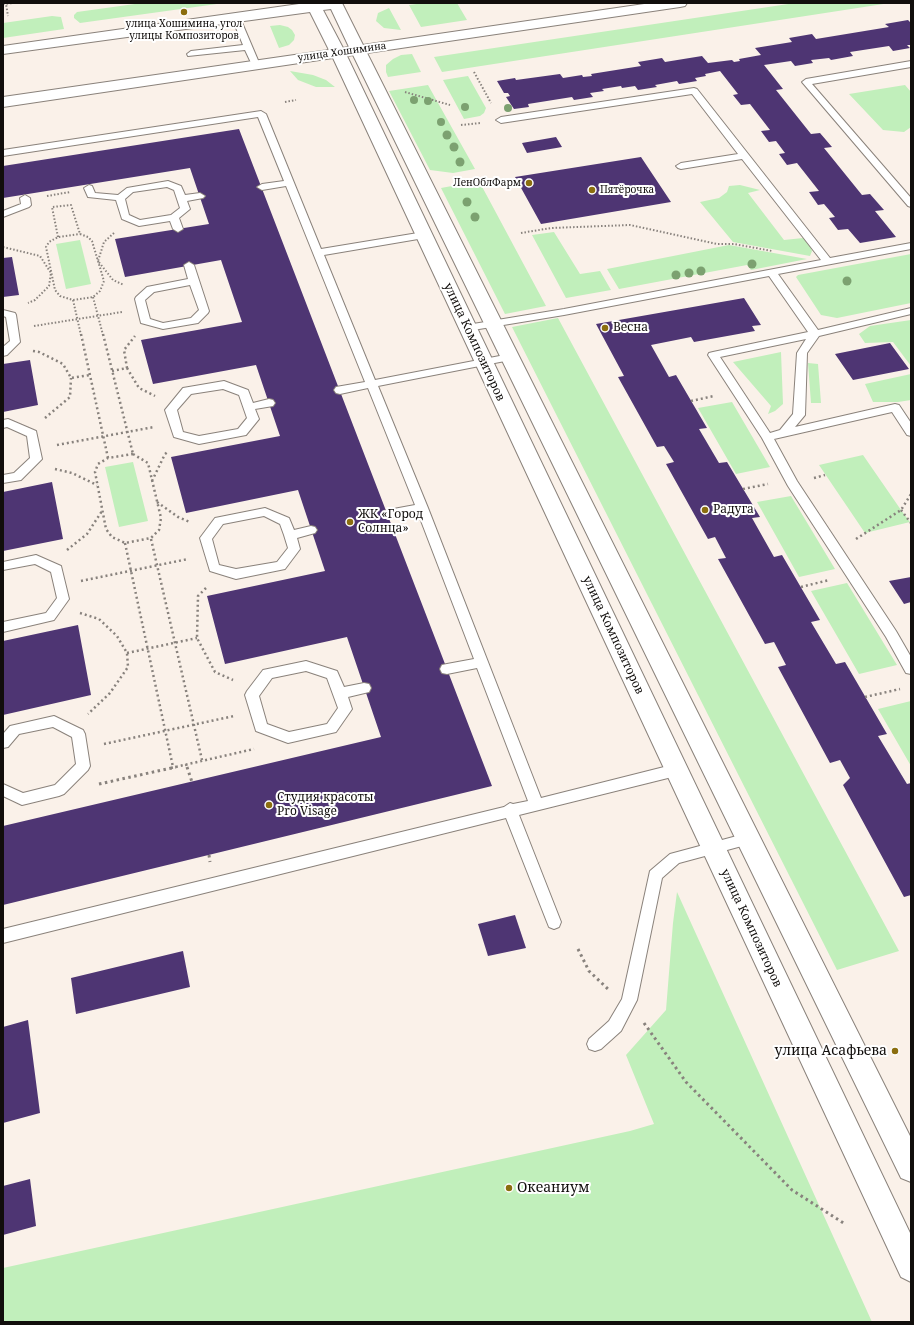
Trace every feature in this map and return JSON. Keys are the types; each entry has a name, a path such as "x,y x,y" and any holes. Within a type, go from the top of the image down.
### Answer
{"street":[{"name":"улица Композиторов","path":"338,3 348,51 424,235 911,1267"},
{"path":"3,50 236,18 314,5 338,3"},
{"name":"улица Хошимина","path":"3,102 680,3"},
{"name":"улица Композиторов","path":"314,5 348,51 494,323 911,1168"}],"lane":[{"path":"236,18 256,65"},
{"path":"191,54 248,47"},
{"path":"911,64 806,82 911,204"},
{"path":"501,120 694,91 827,261"},
{"path":"3,153 260,114 422,508 536,804"},
{"path":"681,166 744,156"},
{"path":"262,187 289,183"},
{"path":"168,184 178,188 185,209 174,217 139,223 125,217 120,198 130,190 168,184"},
{"path":"90,191 120,198"},
{"path":"182,199 200,196"},
{"path":"3,214 26,202"},
{"path":"174,217 178,229"},
{"path":"317,253 424,235"},
{"path":"467,328 564,312 911,246"},
{"path":"189,266 194,281 204,311 194,321 163,326 145,320 140,299 151,289 194,281"},
{"path":"771,272 815,334"},
{"path":"911,311 815,334 714,355 767,437 792,483 891,634 911,669"},
{"path":"4,313 11,315 15,342 6,350"},
{"path":"784,434 799,415 802,352 815,334"},
{"path":"340,390 510,357"},
{"path":"224,385 244,393 249,407 253,419 242,432 199,440 178,434 171,410 187,392 224,385"},
{"path":"249,407 269,403"},
{"path":"767,437 895,408 911,432"},
{"path":"3,424 8,423 32,434 36,459 17,477 3,479"},
{"path":"388,514 422,508"},
{"path":"265,512 285,521 290,535 294,549 280,566 236,574 214,568 206,538 219,521 265,512"},
{"path":"290,535 312,530"},
{"path":"3,566 36,559 58,568 64,599 50,617 3,627"},
{"path":"447,669 482,662"},
{"path":"306,666 332,675 340,693 345,709 331,728 288,738 261,727 252,694 268,674 306,666"},
{"path":"340,693 364,688"},
{"path":"3,744 15,730 54,721 78,734 83,766 60,790 22,799 3,790"},
{"path":"3,936 510,809 676,770"},
{"path":"510,809 554,922"},
{"path":"595,1044 615,1026 629,1000 654,875 674,858 748,840"}],"path":[{"path":"8,16 5,4 13,3"},
{"path":"474,72 501,120"},
{"path":"405,91 450,105"},
{"path":"285,102 296,100"},
{"path":"57,189 58,193"},
{"path":"26,202 42,203 44,198 58,193 76,193 78,196 90,191"},
{"path":"58,237 52,208 61,208 71,204 80,234"},
{"path":"98,261 104,242 116,230 135,221"},
{"path":"521,234 551,228 630,225 717,244 734,244 779,252"},
{"path":"80,234 88,237 92,241 98,261 104,281 100,291 93,297 73,300 60,296 55,290 46,248 49,242 58,237 80,234"},
{"path":"3,247 40,256 51,273 49,286 35,300 4,313"},
{"path":"98,261 114,280 144,295"},
{"path":"93,297 133,454"},
{"path":"73,300 108,458"},
{"path":"14,330 142,309"},
{"path":"153,323 134,338 124,350 127,368 139,388 153,396 180,400"},
{"path":"6,350 39,352 63,364 71,378 70,396 51,414 24,430"},
{"path":"112,371 127,368"},
{"path":"71,378 90,375"},
{"path":"34,449 175,423"},
{"path":"152,482 165,454 189,437"},
{"path":"133,454 148,463 161,518 159,530 151,538 125,543 112,537 106,529 95,472 98,464 108,458 133,454"},
{"path":"30,465 72,473 97,485"},
{"path":"836,549 849,544 901,510 911,494"},
{"path":"157,501 178,517 211,531"},
{"path":"901,510 911,523"},
{"path":"48,564 87,534 102,511"},
{"path":"151,538 202,760"},
{"path":"125,543 173,767"},
{"path":"61,586 210,555"},
{"path":"224,571 198,596 197,638 215,672 256,689"},
{"path":"801,587 852,575"},
{"path":"58,606 99,619 117,636 127,653 128,667 110,693 71,731"},
{"path":"127,653 197,638"},
{"path":"865,697 903,688"},
{"path":"80,749 256,711"},
{"path":"75,775 93,785 260,748 270,731"},
{"path":"186,764 192,782"},
{"path":"578,949 589,972 604,987 629,1000 686,1082 792,1190 845,1224"}],"green space":[{"path":"142,3 224,3 80,23 74,18 74,15 77,12"},
{"path":"424,3 457,3 467,20 421,27 409,5"},
{"path":"795,3 890,3 442,72 434,57"},
{"path":"389,8 401,30 384,28 376,21 378,13"},
{"path":"52,16 61,17 64,29 3,38 3,23"},
{"path":"280,25 288,27 295,35 294,40 289,45 279,48 270,26"},
{"path":"412,54 421,72 388,77 386,65 401,55"},
{"path":"290,71 313,75 326,80 335,87 316,87 298,80"},
{"path":"468,76 486,108 484,113 480,116 464,119 443,80"},
{"path":"428,85 475,169 453,173 430,170 389,91"},
{"path":"905,85 911,92 911,127 904,132 883,130 849,94"},
{"path":"479,181 546,306 505,314 441,188"},
{"path":"740,185 760,190 748,193 784,240 803,238 810,245 812,251 810,256 733,242 700,202 719,198 727,192 729,186"},
{"path":"554,232 580,274 600,271 611,290 566,298 532,235"},
{"path":"80,240 91,284 66,289 56,244"},
{"path":"729,245 807,259 751,270 747,265 619,289 607,269"},
{"path":"911,254 911,303 837,318 821,315 796,277 798,275"},
{"path":"558,318 899,951 837,970 512,327"},
{"path":"911,320 911,366 893,342 865,343 859,334 870,326"},
{"path":"781,352 783,404 775,411 768,414 771,406 733,362"},
{"path":"808,363 818,364 821,403 811,403"},
{"path":"911,374 911,400 898,402 873,402 865,384"},
{"path":"732,402 770,467 736,474 698,408"},
{"path":"863,455 910,522 865,533 819,465"},
{"path":"133,462 148,521 119,527 105,467"},
{"path":"791,496 835,569 799,577 757,502"},
{"path":"847,583 897,665 859,674 811,591"},
{"path":"911,701 911,766 878,709"},
{"name":"Океаниум","path":"677,892 872,1322 3,1322 3,1268 630,1131 654,1124 626,1055 666,1010"}],"building":[{"path":"908,20 911,23 911,45 907,45 910,48 893,51 889,46 850,52 853,56 831,60 829,58 811,60 813,63 795,66 791,61 764,65 783,89 776,90 811,134 820,133 832,147 824,148 862,195 870,194 884,210 875,211 896,237 860,243 848,229 838,230 829,218 835,217 824,204 818,205 809,192 819,191 797,163 787,165 779,154 785,153 776,141 769,142 761,131 770,130 750,104 741,105 733,95 738,94 720,71 695,78 697,81 679,84 677,81 655,85 657,87 638,90 635,86 622,88 621,86 602,89 604,91 590,93 593,97 574,100 572,97 528,104 529,107 514,109 506,97 510,96 508,93 504,93 497,81 560,74 563,78 582,75 583,77 592,76 591,74 641,66 638,62 662,58 665,62 702,56 708,63 732,60 734,62 740,61 739,59 761,55 755,48 792,42 789,38 812,34 816,39 889,27 885,24"},
{"name":"ЖК «Город Солнца»","path":"239,129 492,786 3,905 3,826 381,737 347,637 225,664 207,596 325,571 298,490 186,513 171,457 280,436 256,365 153,384 141,340 242,322 221,260 125,277 115,239 209,224 190,168 3,198 3,166"},
{"path":"556,137 562,147 527,153 522,143"},
{"name":"Пятёрочка","path":"641,157 671,202 541,224 515,177"},
{"path":"12,257 19,295 3,297 3,258"},
{"path":"744,298 761,325 752,326 755,331 694,342 691,337 651,345 669,377 676,375 707,428 699,429 719,463 727,462 760,517 752,518 774,557 782,555 820,620 811,622 836,664 845,662 887,734 878,736 907,784 911,783 911,895 904,897 843,785 850,778 840,760 830,763 778,667 786,665 774,642 765,644 718,559 726,558 715,537 708,539 666,464 674,462 664,446 657,447 618,377 624,376 596,324"},
{"path":"890,343 909,369 853,380 835,354"},
{"path":"30,360 38,405 3,412 3,364"},
{"path":"52,482 63,539 3,551 3,492"},
{"path":"911,577 911,602 904,604 889,581"},
{"path":"78,625 91,695 3,715 3,641"},
{"path":"515,915 526,948 488,956 478,924"},
{"path":"183,951 190,987 76,1014 71,978"},
{"path":"28,1020 40,1113 3,1123 3,1027"},
{"path":"30,1179 36,1226 3,1235 3,1186"}],"place":[{"name":"улица Хошимина, угол улицы Композиторов","path":"184,12"},
{"name":"ЛенОблФарм","path":"529,183"},
{"name":"Пятёрочка","path":"592,190"},
{"name":"Весна","path":"605,328"},
{"name":"Радуга","path":"705,510"},
{"name":"ЖК «Город Солнца»","path":"350,522"},
{"name":"Студия красоты Pro Visage","path":"269,805"},
{"name":"улица Асафьева","path":"895,1051"},
{"name":"Океаниум","path":"509,1188"}]}
